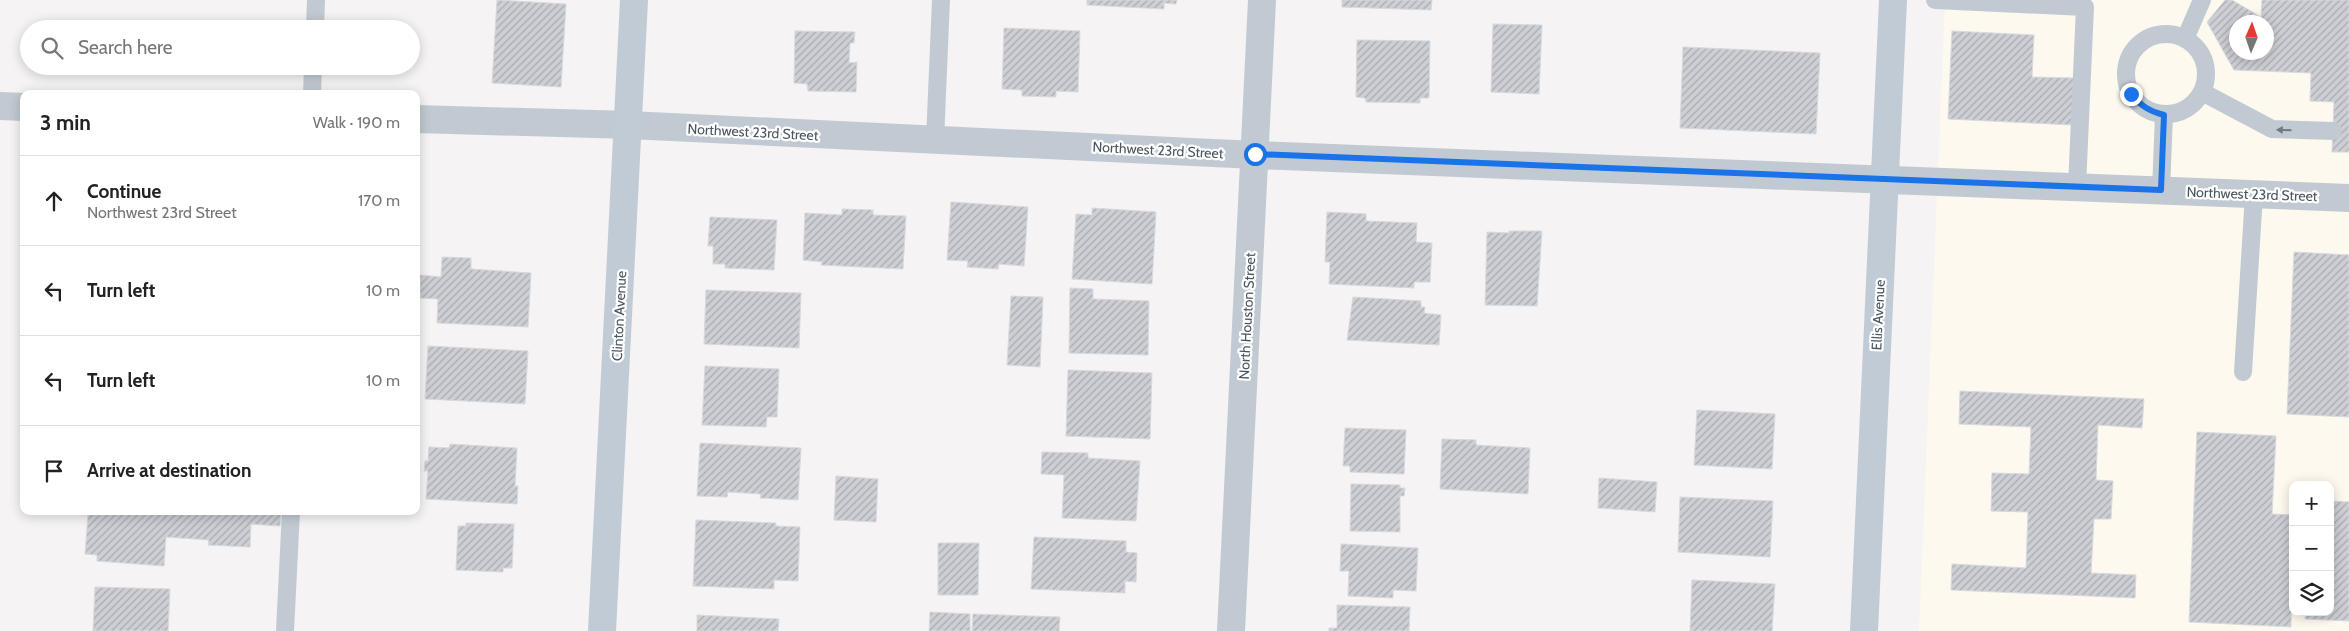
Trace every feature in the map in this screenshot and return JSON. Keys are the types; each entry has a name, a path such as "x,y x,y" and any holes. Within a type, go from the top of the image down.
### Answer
{"street":[{"name":"Clinton Avenue","path":"602,631 634,0"},
{"name":"North Houston Street","path":"1231,631 1262,0"},
{"name":"Ellis Avenue","path":"1864,631 1893,0"},
{"path":"0,106 20,107"},
{"name":"Northwest 23rd Street","path":"420,119 628,125 1255,154 2349,198"}],"lane":[{"path":"315,20 316,0"},
{"path":"935,140 940,0"},
{"path":"1935,0 2085,7 2077,187"},
{"path":"2185,39 2202,0"},
{"path":"2166,33 2185,39 2200,51 2205,62 2207,75 2202,92 2189,108 2177,113 2164,115 2152,112 2140,105 2131,94 2126,81 2126,67 2131,54 2140,43 2152,36 2166,33"},
{"path":"312,90 313,75"},
{"path":"2202,92 2272,129 2333,131"},
{"path":"2161,190 2164,115"},
{"path":"2243,372 2254,194"},
{"path":"285,631 291,515"}],"shaded area":[{"path":"1945,0 2349,0 2349,631 1919,631"}],"building":[{"path":"497,0 566,4 561,87 492,83"},
{"path":"1087,0 1177,0 1176,4 1164,3 1164,9 1087,5"},
{"path":"1342,0 1432,0 1431,10 1342,7"},
{"path":"2225,0 2232,0 2258,15 2229,15 2229,60 2274,60 2274,15 2261,15 2262,0 2349,0 2349,152 2332,152 2334,102 2310,101 2311,73 2234,70 2207,22"},
{"path":"1493,24 1542,25 1539,94 1491,92"},
{"path":"1004,28 1080,31 1078,92 1056,91 1056,97 1022,96 1022,90 1002,89"},
{"path":"795,31 855,32 854,43 850,43 849,63 857,62 856,92 808,91 807,84 794,83"},
{"path":"1952,31 2034,35 2032,77 2076,78 2073,125 1948,119"},
{"path":"1357,40 1430,41 1429,98 1420,98 1420,103 1366,102 1365,98 1356,97"},
{"path":"1683,47 1820,53 1816,134 1680,128"},
{"path":"951,202 1028,207 1024,266 999,264 998,269 967,267 968,261 947,260"},
{"path":"1092,208 1156,212 1152,284 1072,279 1076,214 1092,215"},
{"path":"842,209 873,210 873,215 906,216 903,269 821,265 822,262 803,260 805,213 842,215"},
{"path":"1327,212 1366,214 1366,221 1417,223 1416,242 1432,243 1430,282 1414,282 1414,288 1329,284 1330,262 1325,262"},
{"path":"710,217 777,220 774,270 725,268 725,264 713,264 713,246 708,246"},
{"path":"1509,231 1542,231 1537,306 1485,305 1487,232 1509,233"},
{"path":"2294,252 2349,255 2349,417 2287,414"},
{"path":"442,257 471,258 471,269 531,273 528,327 437,323 438,299 420,298 420,275 441,277"},
{"path":"1070,288 1093,289 1093,299 1149,301 1148,355 1069,353"},
{"path":"706,290 801,293 799,348 704,344"},
{"path":"1011,296 1043,297 1040,367 1007,365"},
{"path":"1353,297 1421,301 1421,307 1425,307 1424,313 1441,315 1439,345 1347,340"},
{"path":"428,346 528,351 525,404 425,399"},
{"path":"705,366 779,369 777,417 767,417 766,427 702,425"},
{"path":"1068,370 1152,373 1150,439 1066,436"},
{"path":"1960,391 2144,399 2142,428 2098,425 2096,480 2113,481 2111,519 2094,519 2091,573 2136,575 2135,598 1951,590 1952,564 2026,568 2028,512 1991,511 1992,473 2029,474 2031,427 1959,424"},
{"path":"1697,410 1775,414 1772,469 1694,465"},
{"path":"1345,428 1406,430 1404,474 1350,472 1350,466 1343,466"},
{"path":"2197,432 2276,436 2272,514 2289,515 2289,616 2291,616 2291,627 2189,622"},
{"path":"1442,439 1476,440 1476,445 1530,448 1528,494 1440,489"},
{"path":"700,443 801,448 798,500 760,498 761,494 728,492 727,497 697,496"},
{"path":"450,444 517,448 515,486 518,486 517,504 426,499 428,471 424,471 425,461 428,461 429,447 449,448"},
{"path":"1042,452 1088,453 1088,458 1140,461 1136,521 1062,518 1064,475 1041,474"},
{"path":"836,476 878,479 876,522 834,520"},
{"path":"1599,478 1657,482 1655,512 1598,508"},
{"path":"1351,484 1400,485 1400,488 1405,488 1404,496 1400,496 1400,532 1350,531"},
{"path":"1680,497 1773,501 1770,557 1678,552"},
{"path":"2334,501 2349,502 2349,621 2305,619 2305,616 2334,616"},
{"path":"88,515 281,515 280,526 251,524 250,547 208,545 209,540 166,537 164,566 97,561 97,555 85,554"},
{"path":"696,520 776,523 776,526 800,527 798,581 774,580 774,589 693,586"},
{"path":"466,523 514,524 512,568 503,568 503,572 456,570 458,526 466,526"},
{"path":"1034,537 1126,541 1126,552 1137,553 1136,582 1125,581 1125,593 1031,589"},
{"path":"938,543 979,543 978,595 938,595"},
{"path":"1341,544 1418,548 1416,591 1393,590 1393,598 1348,596 1349,571 1340,571"},
{"path":"1692,580 1775,584 1772,631 1690,631"},
{"path":"95,587 170,589 168,631 93,631"},
{"path":"1337,605 1410,607 1409,631 1329,631 1329,628 1337,628"},
{"path":"930,612 970,614 970,631 929,631"},
{"path":"973,614 1060,617 1059,631 972,631"},
{"path":"697,615 779,619 778,631 697,631"}],"route":[{"path":"1255,154 2161,190 2164,115 2152,112 2140,105 2131,94"}]}
